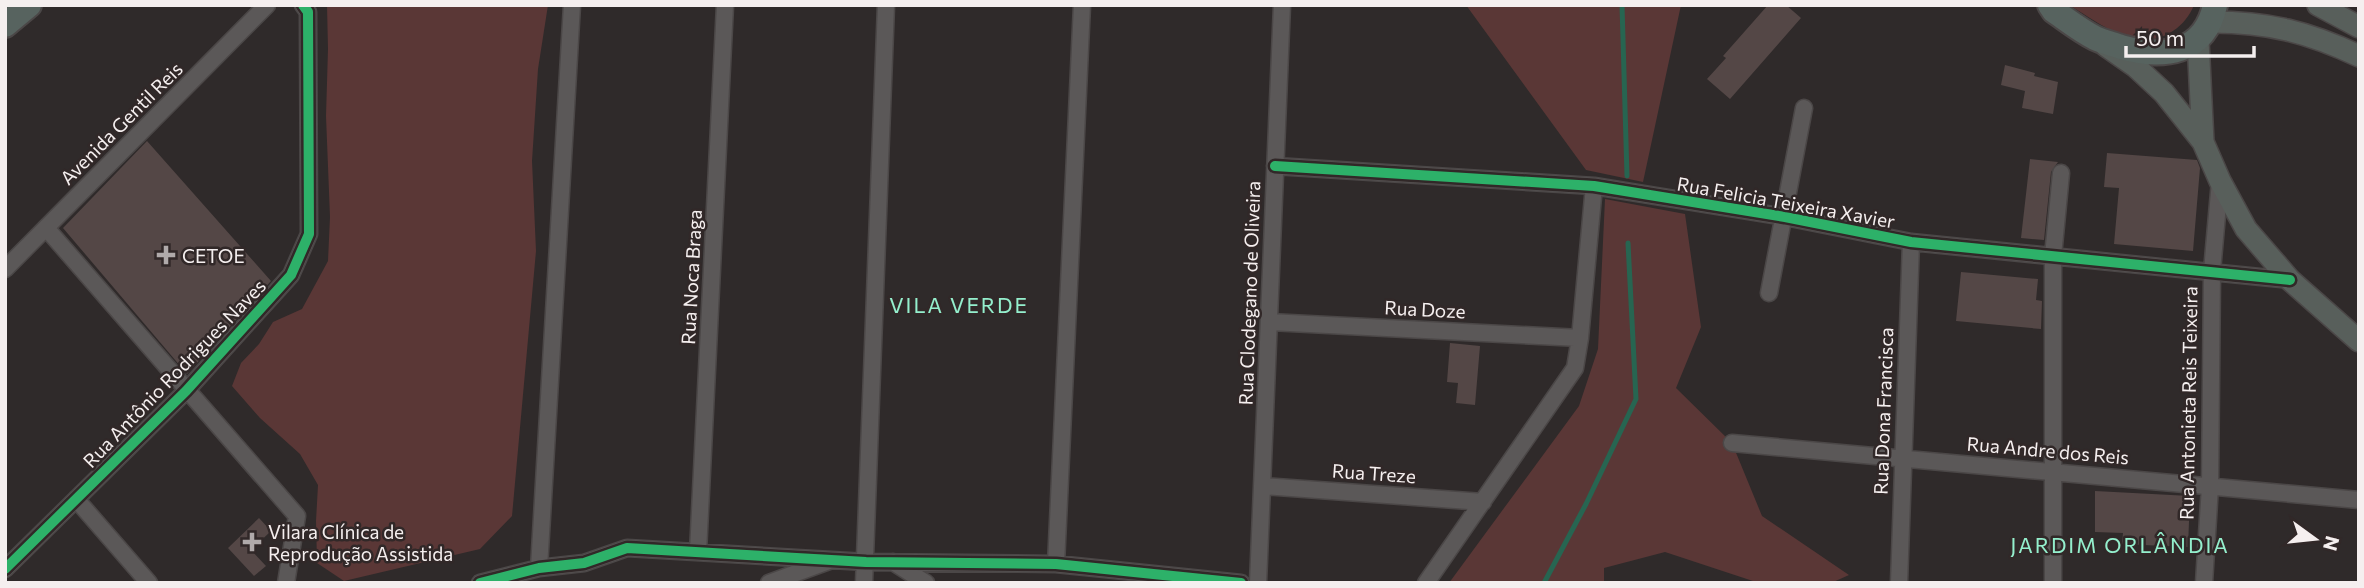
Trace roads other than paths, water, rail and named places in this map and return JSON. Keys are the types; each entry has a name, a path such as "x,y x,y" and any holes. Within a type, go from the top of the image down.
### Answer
{"highway":[{"path":"5,25 29,5"},
{"path":"2048,7 2096,39 2141,53 2167,53 2189,47 2208,22"}],"main road":[{"path":"5,25 18,5"},
{"path":"2318,5 2359,27"},
{"path":"2203,142 2208,22 2236,22 2287,28 2359,56"},
{"path":"2096,39 2136,67 2164,93 2203,142 2246,229 2290,280 2359,341"}],"street":[{"name":"Avenida Gentil Reis","path":"5,270 267,5"},
{"name":"Rua Antônio Rodrigues Naves","path":"5,569 186,391 291,275 309,234 308,12 303,5"},
{"path":"539,568 572,5"},
{"name":"Rua Noca Braga","path":"698,552 725,5"},
{"path":"864,583 886,5"},
{"path":"1056,564 1083,5"},
{"name":"Rua Clodegano de Oliveira","path":"1258,583 1282,5"},
{"path":"1769,293 1804,108"},
{"name":"Rua Felicia Teixeira Xavier","path":"1275,166 1594,186 1785,217 1911,242 2290,280"},
{"path":"2053,583 2053,256 2061,173"},
{"name":"Rua Antonieta Reis Teixeira","path":"2204,583 2210,486 2212,271 2220,181"},
{"path":"1426,583 1575,368 1594,186"},
{"path":"47,229 296,516 286,583"},
{"name":"Rua Dona Francisca","path":"1899,583 1911,242"},
{"name":"Rua Doze","path":"1269,323 1580,338"},
{"name":"Rua Andre dos Reis","path":"1732,443 2359,499"},
{"name":"Rua Treze","path":"1262,486 1483,502"},
{"path":"76,499 149,583"},
{"path":"480,583 539,568 584,563 627,548 866,562 1056,564 1241,583"},
{"path":"769,583 835,559"},
{"path":"893,562 926,583"}],"waterway":[{"path":"1622,5 1627,176"},
{"path":"1544,583 1586,504 1636,399 1628,243"}],"place":[{"name":"CETOE","path":"166,255"},
{"name":"Vilara Clínica de Reprodução Assistida","path":"252,542"}],"district":[{"name":"VILA VERDE","path":"959,304"},
{"name":"JARDIM ORLÂNDIA","path":"2120,544"}]}
